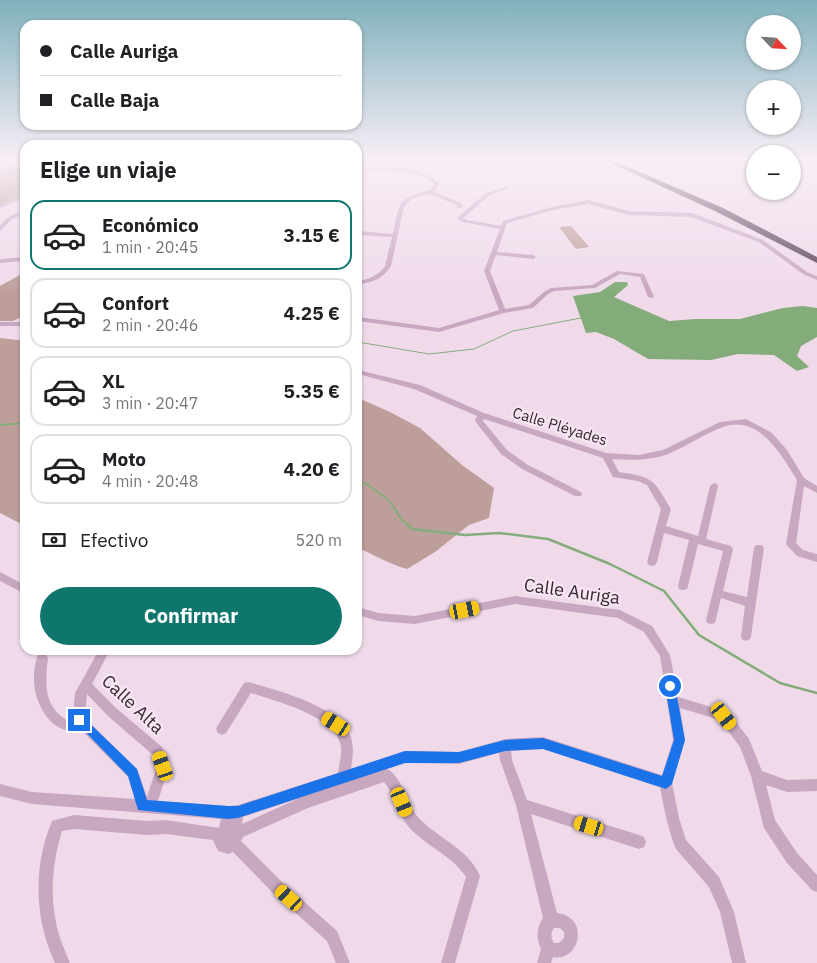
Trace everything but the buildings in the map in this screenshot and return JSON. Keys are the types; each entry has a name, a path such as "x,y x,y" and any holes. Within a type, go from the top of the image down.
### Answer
{"highway":[{"path":"706,204 817,260"},
{"path":"720,204 817,252"}],"street":[{"path":"362,282 372,281 383,275 388,266 403,204"},
{"path":"474,204 460,218 465,221 503,228"},
{"path":"503,311 488,271 505,222 517,217 579,204"},
{"path":"595,204 628,213 692,215 761,240 805,273 817,278"},
{"path":"0,230 9,219 20,216"},
{"path":"362,233 395,236"},
{"path":"494,253 533,257"},
{"path":"0,261 20,259"},
{"path":"362,320 439,330 503,311 531,307 546,292 553,289 593,287 619,272 642,275 651,297"},
{"path":"0,324 20,324"},
{"name":"Calle Pléyades","path":"362,373 417,387 481,415 606,456 639,458 665,452 723,424 746,422 769,435 784,452 801,480 817,490"},
{"path":"481,415 479,421 504,452 524,467 578,494"},
{"path":"606,456 616,475 640,478 650,483 666,509 652,562"},
{"path":"801,480 791,544 800,553 817,558"},
{"path":"683,586 714,486"},
{"path":"662,528 728,549 711,620"},
{"path":"746,636 759,548"},
{"path":"0,576 20,587"},
{"path":"717,593 751,603"},
{"name":"Calle Auriga","path":"362,612 378,617 415,620 515,600 620,614 648,628 665,655 680,740 666,784"},
{"path":"42,658 41,693 52,713 62,725 69,727 75,726 79,720 81,694 102,655"},
{"name":"Calle Alta","path":"86,685 112,712 158,751 163,766 146,806"},
{"path":"222,729 248,687 315,711 340,728 347,745 343,777"},
{"path":"673,701 724,716 744,743 757,776 769,823 792,858 817,885"},
{"path":"79,720 133,773 146,806"},
{"path":"1,794 32,798 233,812 405,757 459,758 505,745 543,743 666,784 672,818 681,844 714,882 728,912 739,963"},
{"path":"505,745 506,760 522,805 551,920"},
{"path":"62,963 51,938 46,905 47,864 57,826 74,822 147,828 166,827 230,835 307,802 386,775 397,791 406,813 437,843 468,867 473,876 448,963"},
{"path":"757,776 787,786 817,785"},
{"path":"522,805 639,842"},
{"path":"233,812 230,835 277,887 332,936 343,963"},
{"path":"544,963 569,949 572,942 571,932 566,924 558,920 551,920 543,932 544,941 558,955"}],"shaded area":[{"path":"571,226 589,247 576,249 559,227"},
{"path":"20,275 20,318 13,321 0,321 0,286"},
{"path":"615,282 627,282 628,285 614,297 669,321 740,319 783,308 803,306 817,308 817,337 801,346 797,356 809,367 797,371 774,355 738,354 711,360 648,359 614,339 596,332 586,333 573,296 600,292"},
{"path":"0,338 20,340 20,523 0,513"},
{"path":"362,400 420,428 462,465 494,488 489,518 469,525 435,552 407,569 362,550"}],"waterway":[{"path":"362,343 429,354 474,349 513,331 581,318"},
{"path":"0,425 20,423"},
{"path":"362,484 365,483 389,500 402,520 409,526"},
{"path":"409,526 412,529 465,535 499,533 548,539 610,564 664,591 699,635 780,683 817,693"}],"route":[{"path":"79,720 133,773 139,788 142,806 238,812 405,757 459,758 505,745 543,743 666,784 680,740 670,686"}]}
